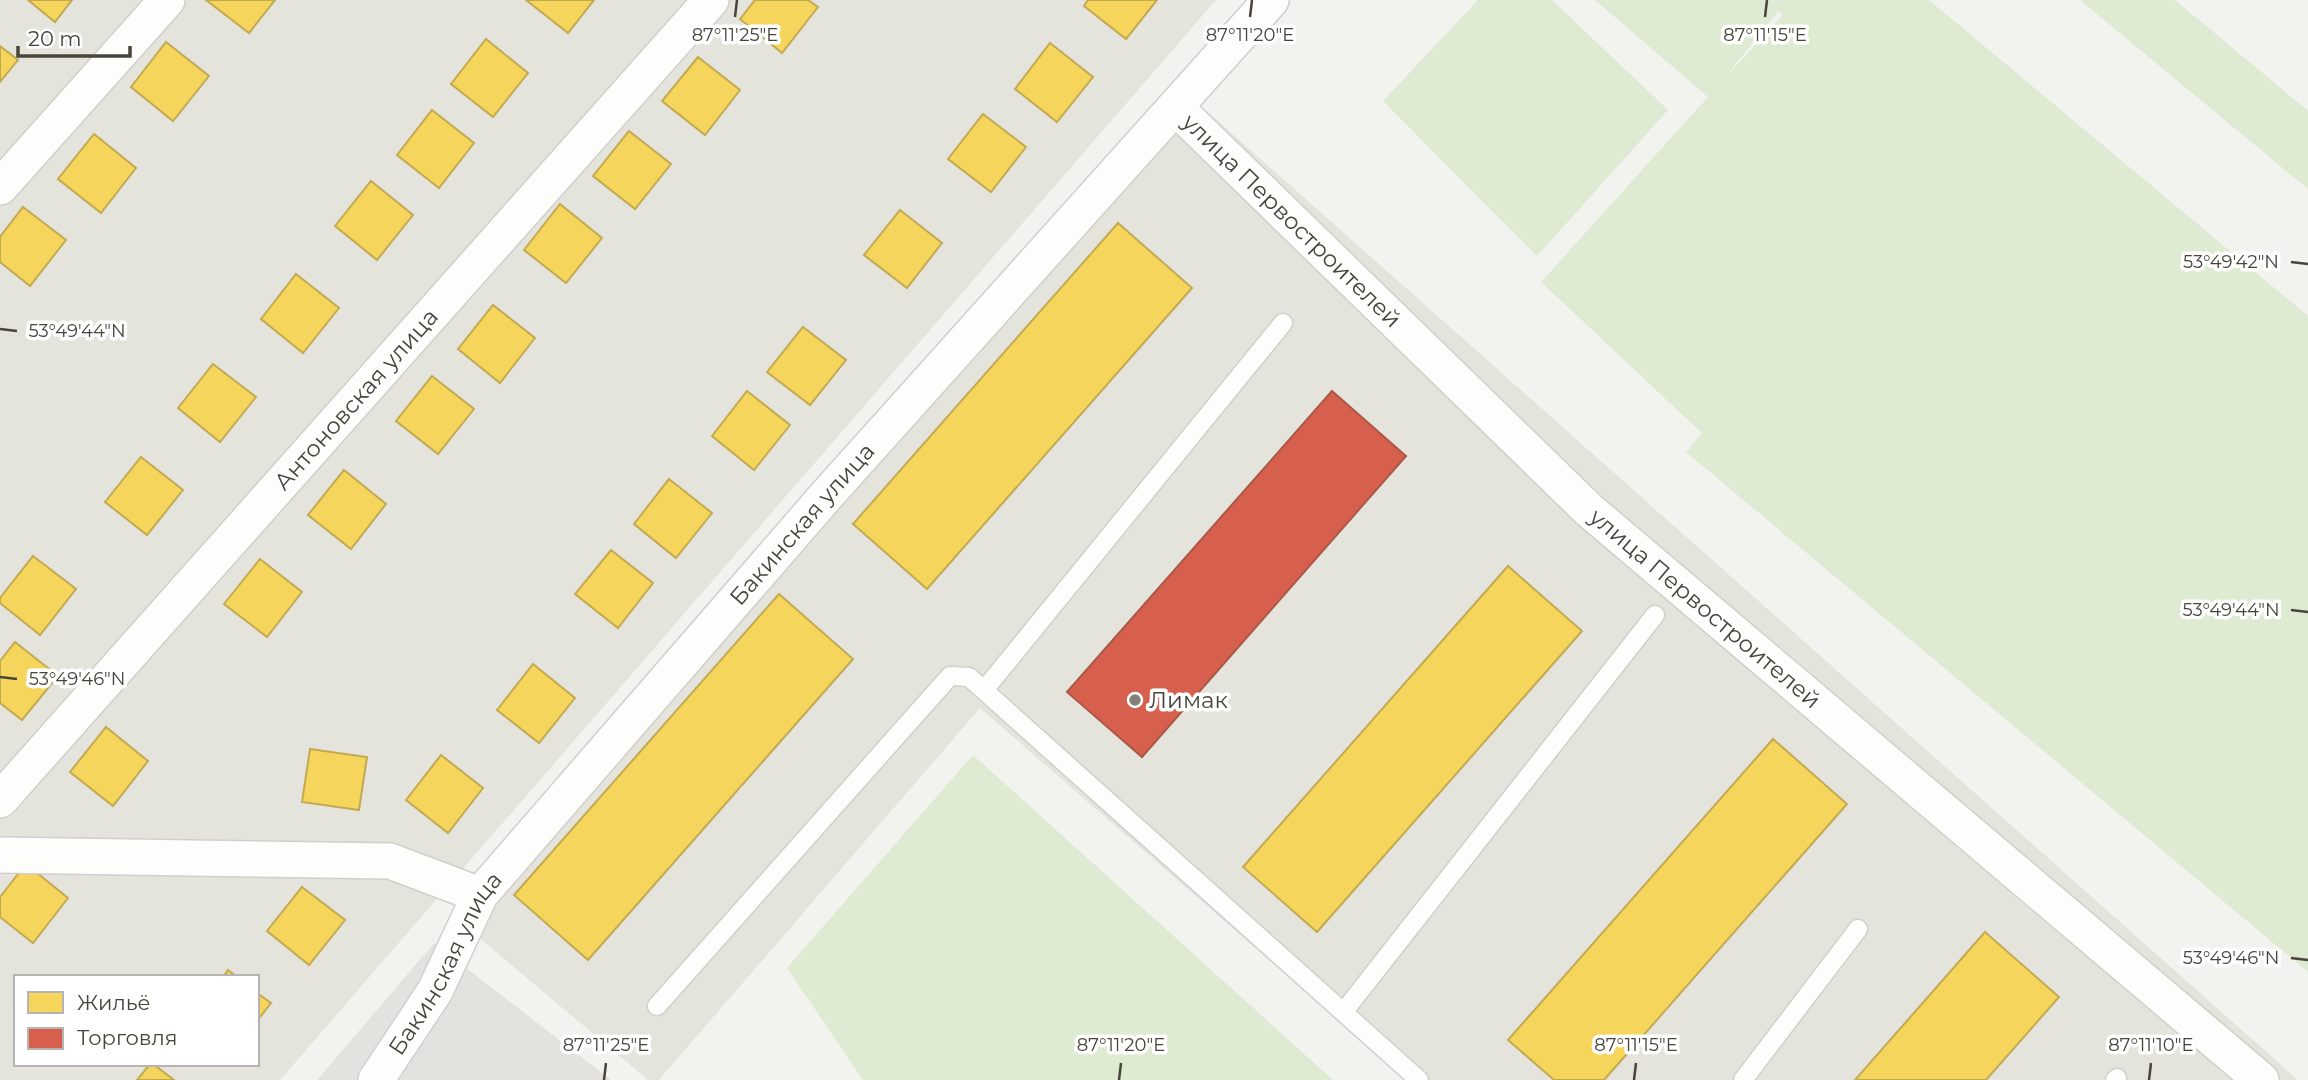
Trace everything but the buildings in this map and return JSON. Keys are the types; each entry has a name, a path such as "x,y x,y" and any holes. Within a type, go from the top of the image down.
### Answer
{"street":[{"path":"0,187 167,0"},
{"name":"Антоновская улица","path":"0,800 712,0"},
{"name":"Бакинская улица","path":"376,1080 435,991 480,895 825,497 1271,0"},
{"name":"улица Первостроителей","path":"1175,107 1588,510 2261,1080"},
{"path":"0,855 390,861 480,895"}],"lane":[{"path":"985,689 1283,323"},
{"path":"1345,1010 1655,615"},
{"path":"657,1006 950,676 969,677 1345,1010 1419,1080"},
{"path":"1743,1080 1858,929"}],"shaded area":[{"path":"0,0 1216,0 280,1080 0,1080"},
{"path":"1184,91 2298,1080 1407,1080 980,708 659,1080 648,1080 470,930"},
{"path":"434,943 611,1080 317,1080"}],"green space":[{"path":"1478,0 1552,0 1668,110 1537,256 1383,101"},
{"path":"1595,0 1929,0 2308,316 2308,972 1686,452 1702,433 1541,282 1708,97","holes":["1778,11 1783,15 1722,81"]},
{"path":"2080,0 2175,0 2308,111 2308,189"},
{"path":"973,755 1333,1080 863,1080 787,968"}],"place":[{"name":"Лимак","path":"1135,700"}]}
